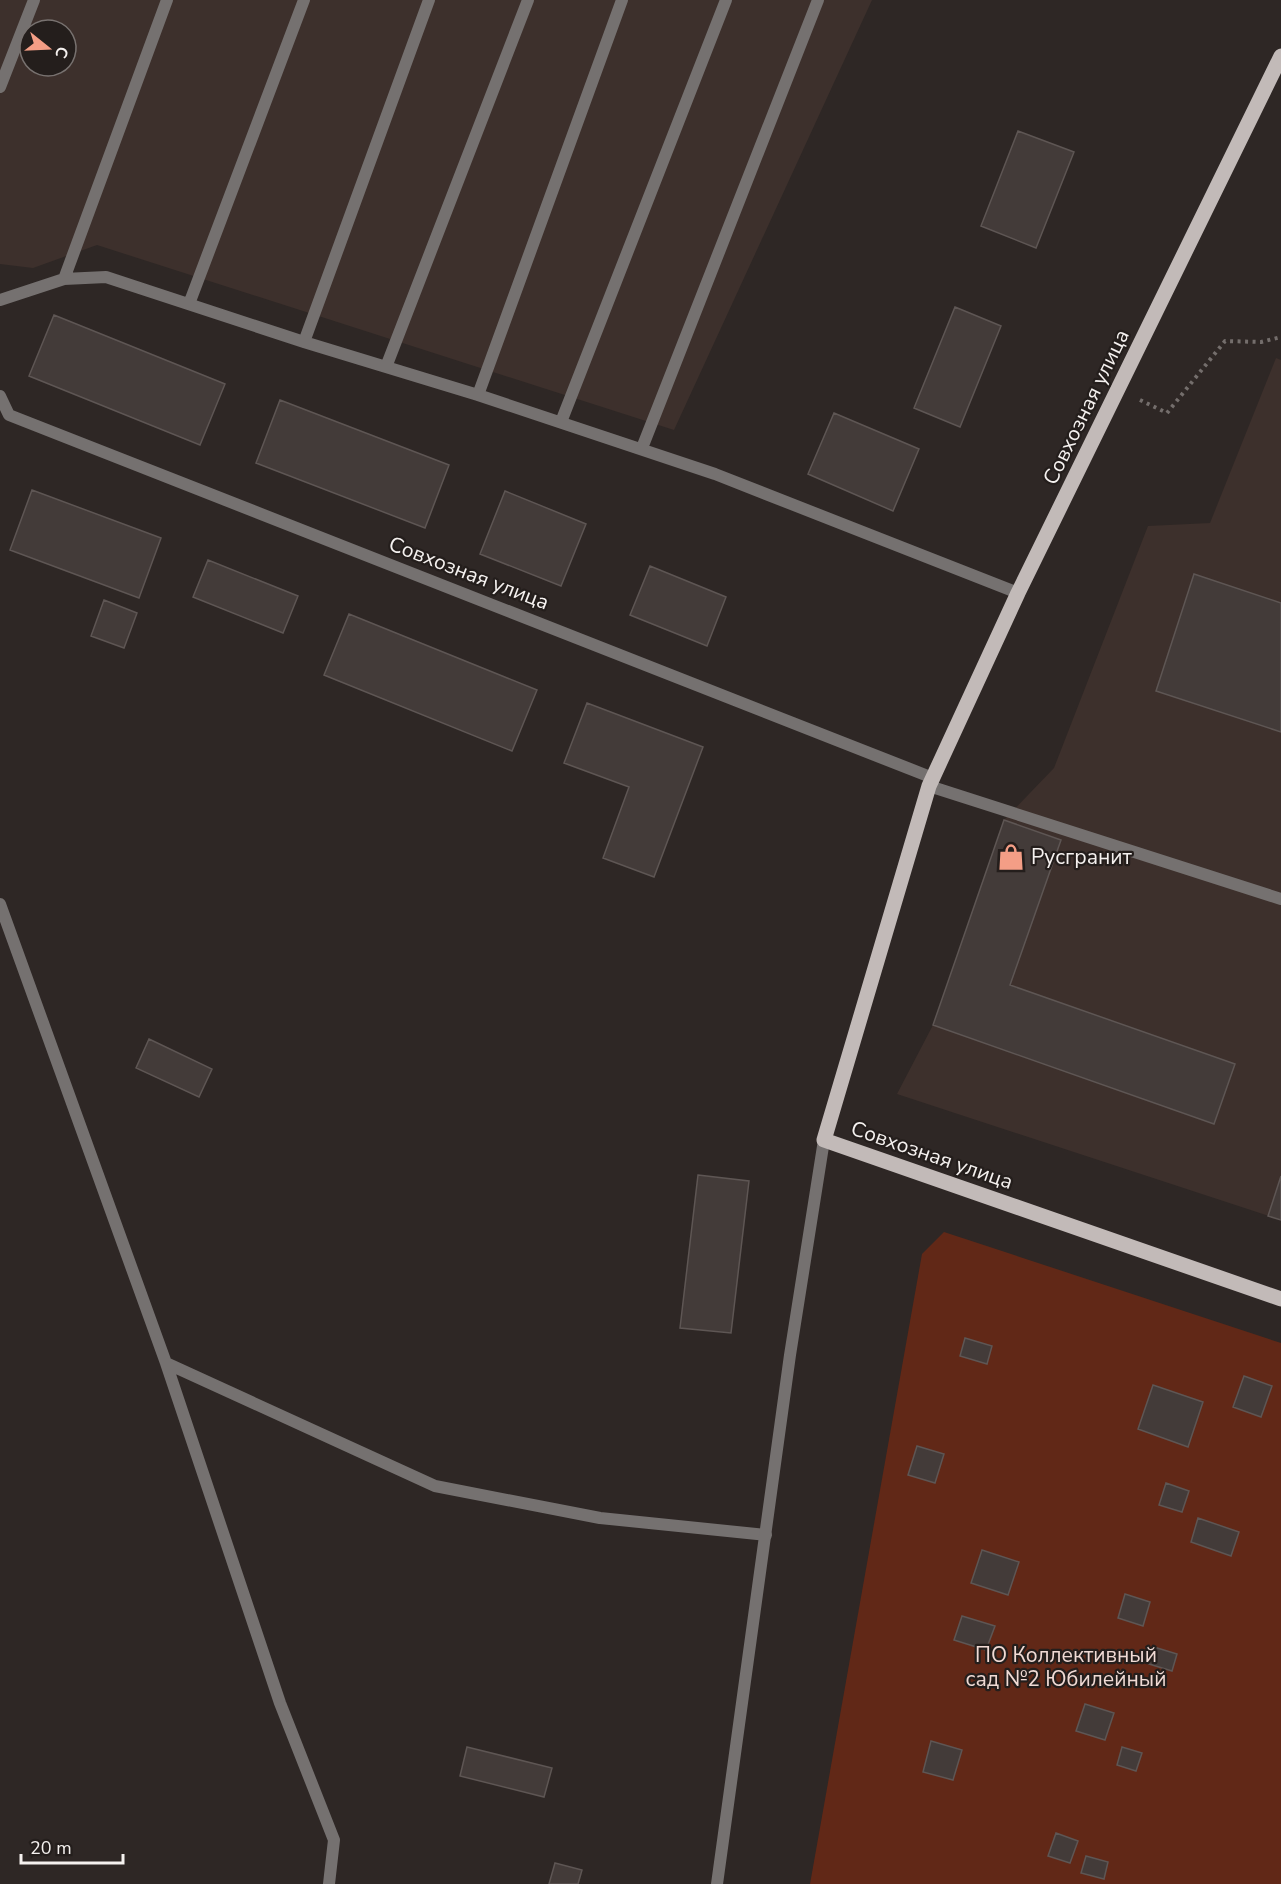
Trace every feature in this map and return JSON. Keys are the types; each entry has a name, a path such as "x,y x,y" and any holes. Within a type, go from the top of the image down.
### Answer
{"main road":[{"name":"Совхозная улица","path":"1281,56 1018,593 931,782 824,1140 1281,1299"}],"street":[{"path":"0,87 34,0"},
{"path":"64,279 166,0"},
{"path":"189,304 304,0"},
{"path":"304,342 429,0"},
{"path":"386,367 528,0"},
{"path":"477,395 622,0"},
{"path":"561,422 726,0"},
{"path":"642,448 818,0"},
{"path":"0,300 64,279 106,277 642,448 715,474 1018,593"},
{"name":"Совхозная улица","path":"0,396 9,415 931,782"},
{"path":"931,782 1281,899"},
{"path":"0,904 166,1363 280,1703 334,1840 329,1884"},
{"path":"717,1884 790,1355 824,1140"},
{"path":"166,1363 435,1486 600,1518 766,1535"}],"path":[{"path":"1118,390 1167,413 1225,342 1261,342 1281,337"}],"shaded area":[{"path":"0,0 872,0 674,430 97,245 33,268 0,264"},
{"path":"1276,358 1281,360 1281,1220 897,1094 933,1025 1004,820 1054,768 1148,526 1210,523"}],"green space":[{"name":"ПО Коллективный сад №2 Юбилейный","path":"944,1232 1281,1343 1281,1884 810,1884 922,1254"}],"building":[{"path":"1018,131 1074,152 1036,248 981,226"},
{"path":"955,307 1001,326 960,427 914,408"},
{"path":"54,315 225,384 200,445 29,376"},
{"path":"280,400 449,465 425,528 256,463"},
{"path":"834,413 919,449 893,511 808,474"},
{"path":"32,490 161,538 139,598 10,550"},
{"path":"505,491 586,524 561,586 480,554"},
{"path":"208,560 298,596 283,633 193,597"},
{"path":"650,566 726,597 707,646 630,615"},
{"path":"1194,574 1281,603 1281,732 1156,691"},
{"path":"104,600 137,613 124,648 91,636"},
{"path":"349,614 537,690 512,751 324,675"},
{"path":"587,703 703,747 654,877 603,858 629,787 564,763"},
{"path":"1004,820 1061,840 1010,985 1235,1064 1214,1124 933,1025"},
{"path":"149,1039 212,1069 199,1097 136,1068"},
{"path":"698,1175 749,1181 731,1333 680,1328"},
{"path":"1281,1176 1281,1220 1268,1216"},
{"path":"965,1338 992,1346 987,1364 960,1356"},
{"path":"1244,1376 1272,1386 1261,1417 1233,1407"},
{"path":"1153,1385 1203,1402 1188,1447 1138,1429"},
{"path":"917,1446 944,1454 935,1483 908,1475"},
{"path":"1166,1483 1189,1491 1182,1512 1159,1505"},
{"path":"1198,1518 1239,1532 1231,1556 1191,1542"},
{"path":"982,1550 1019,1562 1008,1595 971,1583"},
{"path":"1125,1594 1150,1602 1143,1626 1118,1618"},
{"path":"962,1616 995,1626 986,1650 954,1640"},
{"path":"1154,1647 1177,1654 1172,1671 1149,1664"},
{"path":"1085,1704 1114,1713 1105,1740 1076,1731"},
{"path":"931,1741 962,1750 953,1780 923,1772"},
{"path":"467,1747 552,1768 544,1797 460,1776"},
{"path":"1122,1747 1142,1753 1136,1771 1117,1765"},
{"path":"1056,1833 1078,1841 1070,1863 1048,1856"},
{"path":"1086,1856 1108,1862 1104,1879 1081,1873"},
{"path":"555,1863 582,1870 578,1884 549,1884"}],"place":[{"name":"Русгранит","path":"1011,857"}]}
